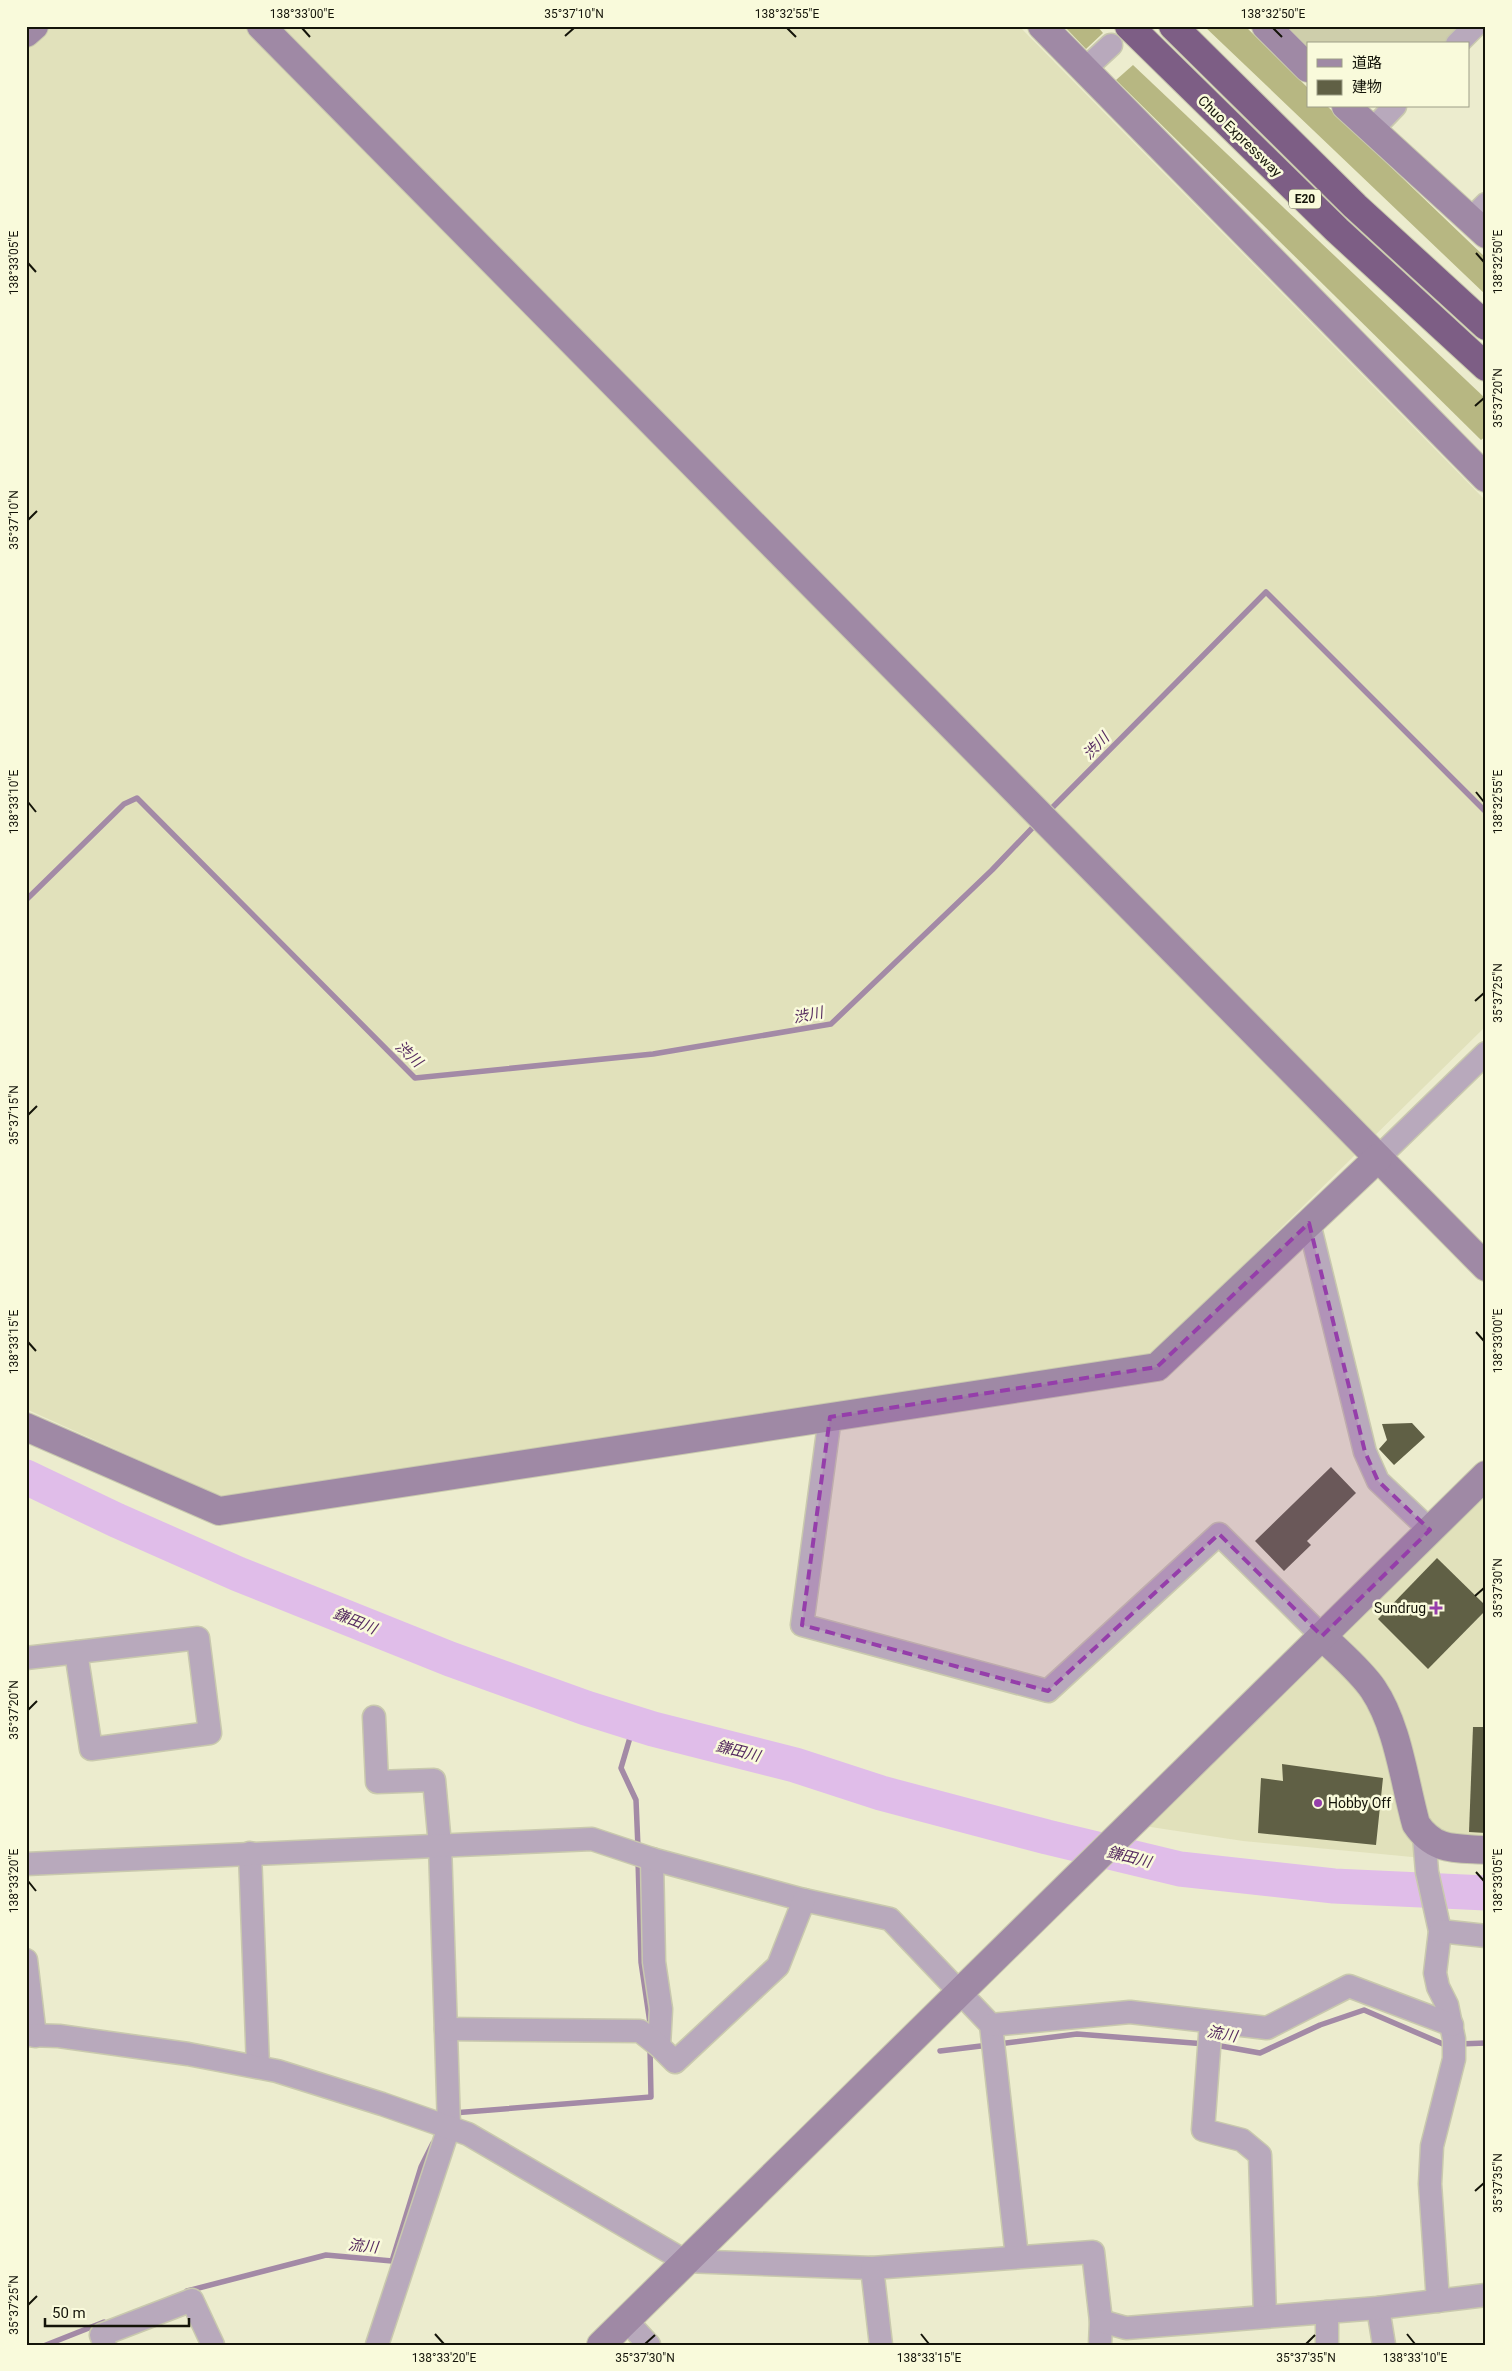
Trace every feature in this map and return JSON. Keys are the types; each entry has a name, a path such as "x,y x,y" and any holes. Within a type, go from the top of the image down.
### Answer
{"highway":[{"name":"E20","path":"1173,26 1355,206 1486,326"},
{"name":"Chuo Expressway","path":"1120,35 1486,367"}],"street":[{"path":"26,34 34,26"},
{"path":"261,26 1486,1267"},
{"path":"1042,26 1486,478"},
{"path":"1266,26 1307,67"},
{"path":"1459,42 1475,26"},
{"path":"1085,69 1120,35"},
{"path":"1348,108 1371,131 1481,219"},
{"path":"1371,131 1393,108"},
{"path":"26,1427 219,1511 1157,1367 1486,1053"},
{"path":"1308,1223 1364,1452 1378,1481 1430,1530"},
{"path":"830,1417 802,1625 1048,1691 1219,1534 1360,1674 1383,1707 1390,1723 1416,1824 1424,1836 1442,1846 1486,1850"},
{"path":"601,2345 1486,1476"},
{"path":"26,1658 76,1652 198,1638 210,1733 91,1749 76,1652"},
{"path":"374,1717 377,1782 434,1780 440,1844 449,2127 377,2345"},
{"path":"1424,1836 1427,1872 1439,1926 1434,1973 1452,2025 1454,2059 1432,2146 1430,2184 1438,2300"},
{"path":"26,1864 440,1844 592,1839 652,1859 804,1900 890,1919 990,2025 1017,2257"},
{"path":"250,1853 258,2067"},
{"path":"652,1859 654,1962 661,2009 660,2046"},
{"path":"446,2029 640,2031 660,2046 675,2062 778,1966 804,1900"},
{"path":"1439,1926 1486,1936"},
{"path":"26,1960 30,2035 59,2036 188,2054 277,2070 449,2127 468,2134 685,2261 872,2268 1093,2252 1101,2321 1100,2345"},
{"path":"990,2025 1130,2012 1267,2028 1349,1986 1452,2025"},
{"path":"1211,2022 1203,2130 1242,2140 1260,2155 1266,2316"},
{"path":"872,2268 881,2345"},
{"path":"1101,2321 1126,2328 1378,2308 1486,2294"},
{"path":"105,2345 101,2336 192,2300 213,2345"},
{"path":"1378,2308 1384,2345"},
{"path":"1327,2312 1327,2345"},
{"path":"626,2320 649,2345"}],"highlighted area":[{"path":"1309,1223 1365,1452 1378,1481 1430,1530 1322,1636 1219,1534 1048,1691 802,1625 830,1417 1157,1367"}],"shaded area":[{"path":"26,26 1019,26 1486,501 1486,1026 1152,1355 226,1499 26,1409"},
{"path":"1064,26 1097,26 1103,33 1086,49"},
{"path":"1204,26 1245,26 1307,87 1307,108 1329,108 1486,258 1486,295"},
{"path":"1282,26 1460,26 1445,42 1307,42 1307,50"},
{"path":"1133,65 1486,399 1486,436 1481,440 1116,80"},
{"path":"1486,1475 1486,1864 1243,1841 1131,1824"}],"building":[{"path":"1412,1423 1425,1437 1394,1465 1379,1449 1387,1440 1382,1424"},
{"path":"1331,1467 1356,1493 1307,1541 1311,1545 1284,1571 1255,1541"},
{"path":"1437,1558 1486,1606 1486,1610 1428,1669 1378,1619"},
{"path":"1473,1727 1486,1727 1486,1833 1469,1832"},
{"path":"1282,1764 1383,1778 1376,1845 1258,1833 1261,1778 1283,1781"}],"waterway":[{"name":"渋川","path":"1047,813 1266,592 1486,812"},
{"name":"渋川","path":"26,900 124,804 137,798 415,1078 653,1054 831,1024 992,870 1037,823"},
{"name":"鎌田川","path":"26,1477 116,1520 238,1574 450,1659 586,1708 653,1729 795,1765 881,1793 1047,1837 1180,1869 1334,1886 1486,1893"},
{"path":"634,1724 621,1768 636,1800 638,1848"},
{"path":"638,1860 641,1962 650,2023"},
{"name":"流川","path":"1215,2045 1260,2053 1320,2025 1364,2010 1443,2044 1449,2044"},
{"name":"流川","path":"998,2044 1077,2034 1206,2044"},
{"name":"流川","path":"1458,2044 1486,2043"},
{"name":"流川","path":"940,2051 989,2045"},
{"name":"流川","path":"453,2113 651,2097 650,2047"},
{"name":"流川","path":"187,2291 326,2255 392,2261 421,2167 433,2143"},
{"name":"流川","path":"46,2345 104,2322"}],"place":[{"name":"Sundrug","path":"1436,1608"},
{"name":"Hobby Off","path":"1318,1803"}]}
